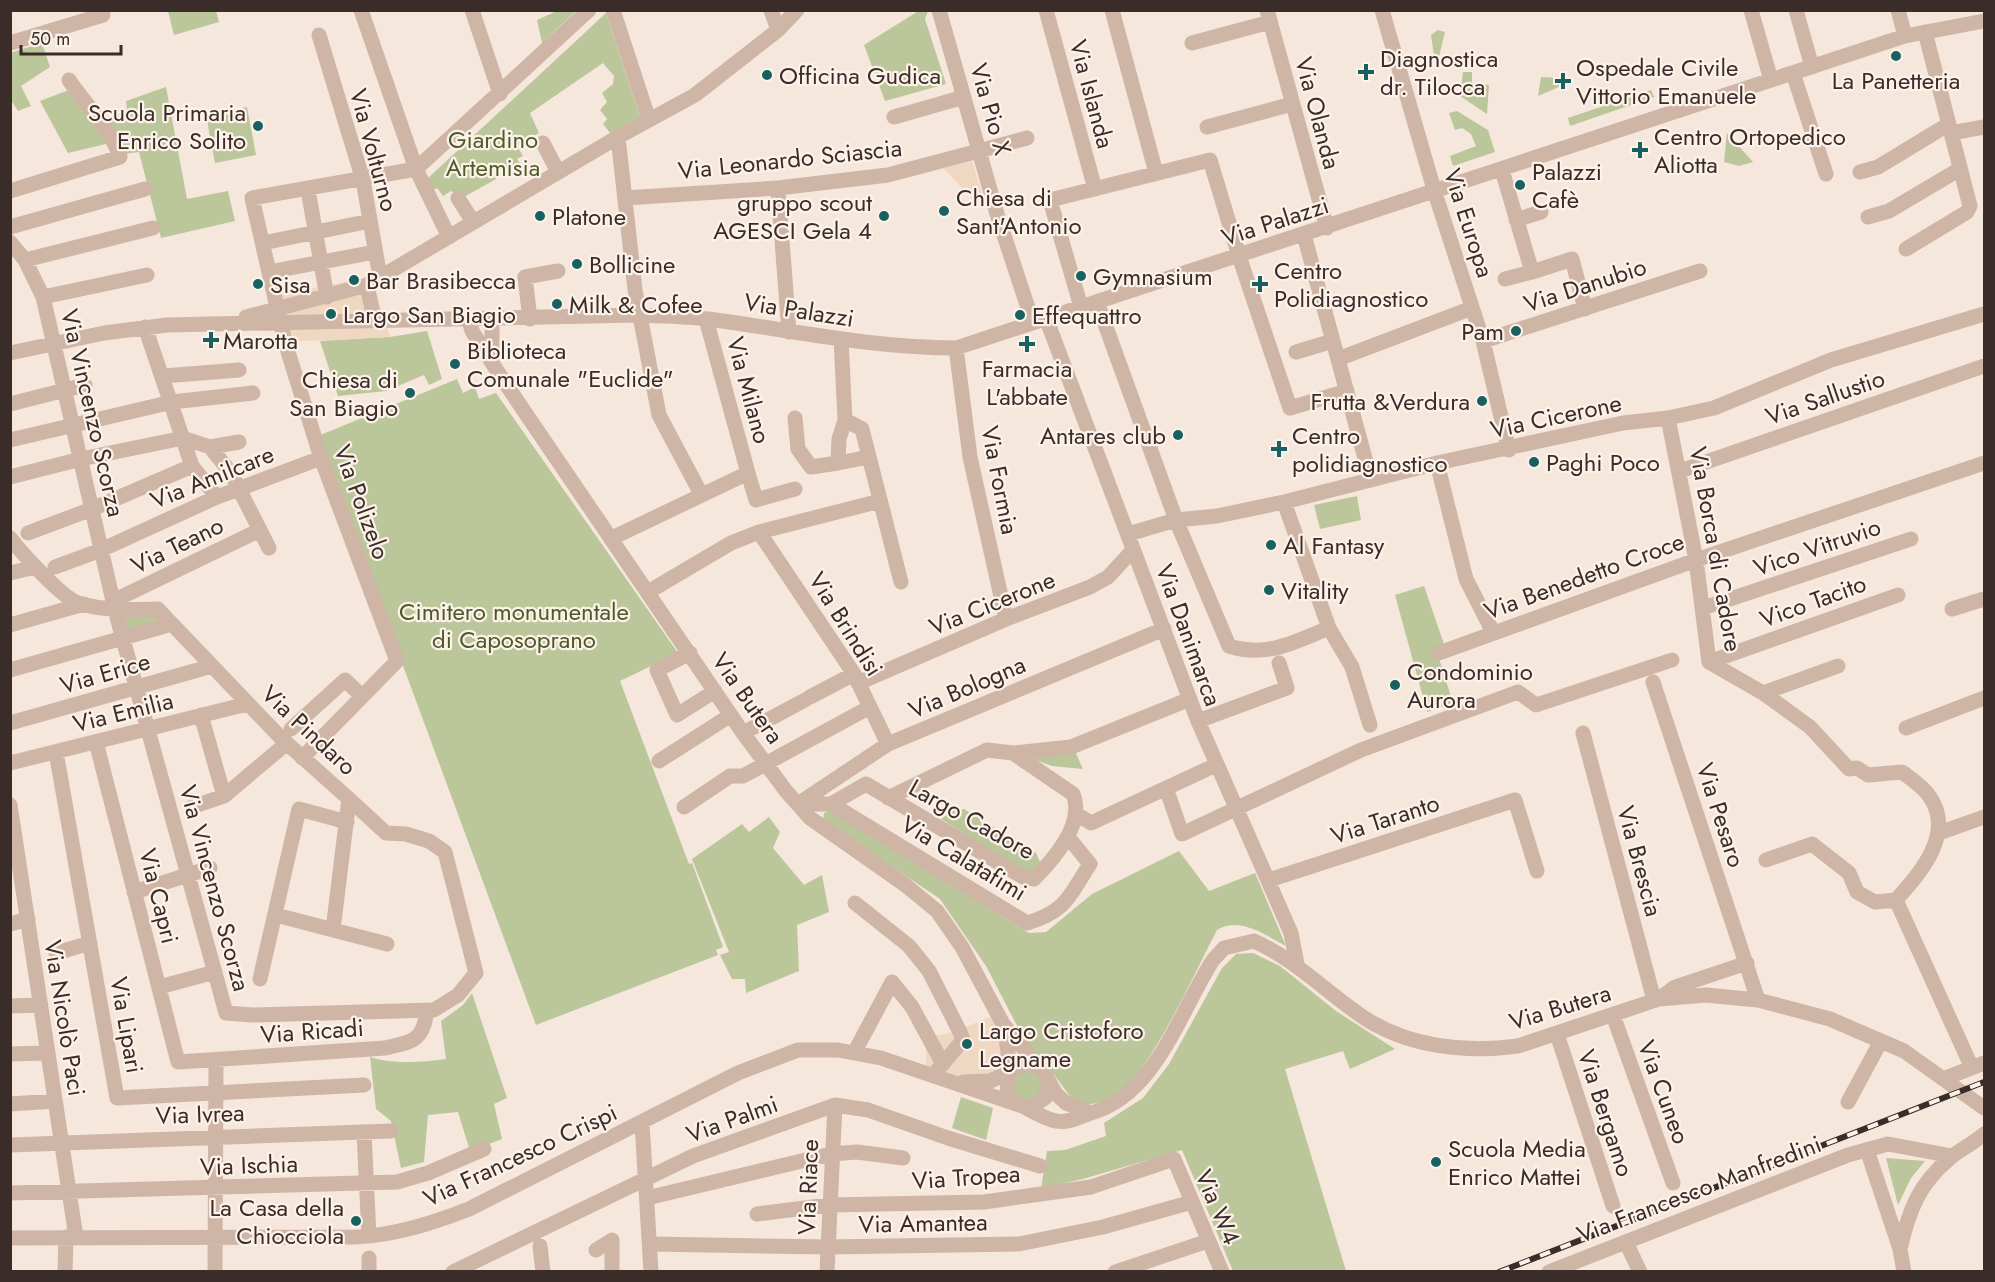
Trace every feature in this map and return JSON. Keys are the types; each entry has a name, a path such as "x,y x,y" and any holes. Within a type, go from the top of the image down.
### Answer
{"street":[{"path":"10,44 103,15 102,10"},
{"path":"361,10 416,169 449,237"},
{"path":"472,10 500,94"},
{"path":"327,297 308,190 416,169 589,10"},
{"path":"613,10 649,120"},
{"path":"771,10 778,30"},
{"path":"10,353 55,342 146,327 217,324 280,316 372,282 618,137 694,95 778,30 797,10"},
{"name":"Via Pio X","path":"939,10 997,214 1040,321"},
{"name":"Via Islanda","path":"1046,10 1095,189"},
{"path":"1112,10 1156,173"},
{"name":"Via Europa","path":"1382,10 1435,193 1483,341 1509,450"},
{"path":"1751,10 1771,80"},
{"path":"1796,10 1812,67"},
{"path":"1898,10 1905,36"},
{"path":"1192,43 1268,16"},
{"name":"Via Olanda","path":"1268,16 1327,228"},
{"name":"Via Palazzi","path":"280,316 492,320 639,315 706,319 841,339 923,348 956,348 1435,193 1905,36 1984,21"},
{"path":"1906,249 1977,204 1960,169 1925,32"},
{"name":"Via Volturno","path":"319,35 363,180 375,252 372,282 379,319"},
{"path":"1794,72 1826,174"},
{"path":"10,191 120,157 115,140 69,80"},
{"path":"894,117 964,97"},
{"path":"1207,127 1292,104"},
{"path":"1860,172 1878,168 1950,129 1984,127"},
{"path":"618,137 639,315 658,415 701,494"},
{"name":"Via Leonardo Sciascia","path":"626,198 778,188 888,175 1027,138"},
{"path":"543,143 558,172"},
{"path":"1081,307 1050,200 1210,160 1239,256 1290,408 1347,391"},
{"path":"1868,217 1889,211 1960,169"},
{"path":"1502,170 1532,272"},
{"path":"778,188 789,332"},
{"path":"10,226 145,189"},
{"name":"Via Polizelo","path":"302,758 397,661 321,458 280,316 252,198 308,190"},
{"path":"458,198 473,222"},
{"path":"1516,220 1541,212"},
{"path":"262,243 370,221"},
{"path":"25,260 153,228"},
{"path":"1304,235 1371,480"},
{"name":"Via Vincenzo Scorza","path":"10,242 25,260 43,297 114,606 226,1013 252,1015 430,1010"},
{"path":"269,272 375,252"},
{"path":"1505,279 1572,259 1586,309"},
{"path":"530,318 525,277 558,271"},
{"name":"Via Danubio","path":"1483,341 1700,271"},
{"path":"43,297 147,275"},
{"path":"1097,302 1176,520 1229,646 1249,652 1267,651 1329,628"},
{"path":"1338,359 1472,308"},
{"name":"Via Cicerone","path":"1128,534 1176,520 1217,516 1284,502 1437,463 1509,450 1623,423 1668,418 1714,408 1831,360 1984,314"},
{"name":"Via Milano","path":"706,319 756,500 795,489"},
{"name":"Via Butera","path":"469,320 472,331 492,362 765,763 810,818 904,884 937,911 962,947 1003,1024"},
{"path":"492,320 492,362"},
{"name":"Via Danimarca","path":"1040,321 1128,534 1197,721 1291,933 1297,964"},
{"path":"146,327 192,466 217,497"},
{"path":"838,463 839,439 845,420 841,339"},
{"path":"1296,352 1333,341"},
{"name":"Via Formia","path":"956,348 970,456 1006,619"},
{"name":"Via Sallustio","path":"1680,471 1984,366"},
{"path":"164,376 239,370"},
{"path":"10,404 85,385"},
{"path":"10,440 172,402 253,393"},
{"path":"795,418 798,449 811,467 869,457"},
{"name":"Via Borca di Cadore","path":"1668,418 1696,560 1709,662 1763,693 1810,727 1849,769 1857,768 1868,775 1902,772 1930,796 1938,816 1939,833"},
{"path":"845,420 862,429 901,582"},
{"path":"10,477 81,459 183,438 210,447 239,442"},
{"path":"210,447 231,473 269,548"},
{"name":"Via Amilcare","path":"55,567 101,550 217,497 321,458"},
{"path":"1437,463 1466,579 1493,632"},
{"name":"Via Benedetto Croce","path":"1439,653 1696,560 1984,463"},
{"path":"28,533 92,509 192,466"},
{"name":"Via Milano","path":"612,538 748,473"},
{"path":"648,592 730,543 759,532 880,501"},
{"path":"1284,502 1329,628 1352,667 1370,724"},
{"name":"Via Teano","path":"114,606 260,530"},
{"name":"Via Brindisi","path":"759,532 856,678 888,744"},
{"path":"10,538 35,567 76,602 84,604"},
{"name":"Vico Vitruvio","path":"1703,609 1911,539"},
{"name":"Via Cicerone","path":"743,733 808,698 1090,587 1108,577 1134,550"},
{"path":"10,573 35,567"},
{"name":"Vico Tacito","path":"1709,662 1898,595"},
{"path":"1952,609 1984,599"},
{"path":"10,625 84,604"},
{"name":"Via Pindaro","path":"84,604 158,609 247,704 289,736 302,758 349,799 333,930"},
{"path":"10,670 172,624"},
{"name":"Via Bologna","path":"798,804 888,744 1164,629"},
{"path":"690,653 657,670 677,715 715,691"},
{"path":"1166,788 1182,834 1361,750 1471,707 1518,692 1536,705 1672,660"},
{"path":"1197,721 1287,688 1279,663"},
{"name":"Via Erice","path":"10,723 212,666"},
{"path":"1763,693 1838,666"},
{"path":"192,807 224,796 345,680 363,696"},
{"name":"Via Pesaro","path":"1653,682 1758,1000"},
{"path":"1906,728 1984,698"},
{"path":"888,798 987,750 1012,753 1071,747 1190,699"},
{"name":"Via Emilia","path":"10,763 247,704"},
{"path":"684,807 730,776 743,776 870,707"},
{"path":"201,715 224,796"},
{"path":"659,761 731,715"},
{"name":"Via Brescia","path":"1583,733 1657,1000"},
{"name":"Via Capri","path":"96,742 178,1062"},
{"name":"Via Lipari","path":"56,752 117,1098 364,1085"},
{"path":"1012,753 1073,794 1077,803 1075,813 1091,823 1216,765"},
{"name":"Largo Cadore","path":"798,804 831,804 866,784 1023,877 1034,879 1068,837 1075,813"},
{"path":"349,799 386,833 406,834 429,841 445,852 476,973 458,995 430,1010"},
{"name":"Via Taranto","path":"1269,880 1515,800 1537,871"},
{"name":"Via Calatafimi","path":"831,804 1027,923 1048,917 1062,908 1090,864 1068,837"},
{"path":"260,979 299,809 347,822"},
{"name":"Via Nicolò Paci","path":"11,810 16,876 28,919 69,1192 71,1237 65,1272"},
{"path":"1766,860 1812,844 1849,873 1857,892 1875,902 1896,900 1924,870 1939,833 1984,817"},
{"path":"134,892 210,868"},
{"path":"1896,900 1978,1066 1943,1080"},
{"path":"855,903 909,946 929,971 963,1040 938,1069"},
{"path":"276,915 387,944"},
{"path":"10,924 28,919"},
{"name":"Via Butera","path":"957,1082 983,1095 1019,1105 1054,1121 1077,1119 1110,1106 1145,1074 1164,1047 1203,976 1224,948 1254,941 1297,964 1364,1018 1401,1036 1423,1043 1498,1049 1518,1046 1557,1034 1657,1000 1706,995 1758,1000 1830,1019 1904,1051 1943,1080 1981,1103"},
{"path":"56,953 90,943"},
{"path":"1657,1000 1675,987 1747,963"},
{"path":"159,987 215,972"},
{"path":"854,1053 892,982 912,1007 929,1037 938,1069"},
{"path":"10,1006 41,1005"},
{"name":"Via Ricadi","path":"178,1062 386,1048 418,1038 424,1029 430,1010"},
{"name":"Via Cuneo","path":"1612,1015 1673,1184"},
{"path":"1003,1024 1066,1103 1091,1113"},
{"path":"1003,1024 1008,1051 1007,1093 1019,1105 1031,1107 1045,1098 1048,1082"},
{"name":"Via Bergamo","path":"1557,1034 1613,1206"},
{"path":"1848,1102 1881,1041"},
{"name":"Via Francesco Crispi","path":"10,1238 369,1236 433,1223 470,1209 738,1073 789,1053 818,1048 854,1053 938,1069 957,1082"},
{"path":"10,1054 48,1053"},
{"path":"215,1272 217,1237 216,1061"},
{"path":"957,1082 990,1081 1009,1075 1026,1065 1040,1068"},
{"path":"10,1104 55,1101"},
{"name":"Via Riace","path":"827,1272 835,1105"},
{"name":"Via Palmi","path":"453,1272 693,1156 835,1105 868,1110 948,1138 1040,1166"},
{"path":"642,1123 651,1272"},
{"name":"Via Ivrea","path":"10,1144 217,1135 391,1131"},
{"path":"364,1132 369,1236"},
{"path":"1900,1249 1908,1214 1931,1175 1952,1156 1984,1134"},
{"name":"Via Francesco Manfredini","path":"1549,1272 1867,1150 1888,1144 1952,1156"},
{"name":"Via Ischia","path":"10,1193 217,1189 397,1182 428,1173 484,1149"},
{"path":"1867,1150 1900,1249 1902,1271"},
{"path":"647,1198 831,1154 857,1152 903,1158"},
{"name":"Via Tropea","path":"757,1214 829,1205 984,1202 1091,1187 1174,1160"},
{"name":"Via W4","path":"1174,1160 1222,1272"},
{"name":"Via Amantea","path":"650,1244 828,1247 1019,1244 1103,1227 1192,1202"},
{"path":"596,1250 612,1240 612,1272"},
{"path":"1115,1272 1208,1241"},
{"path":"1626,1242 1640,1272"},
{"path":"540,1246 543,1272"}],"green space":[{"path":"559,10 576,11 542,43 537,20"},
{"path":"920,10 928,11 925,19 946,84 885,101 864,45"},
{"path":"168,11 216,11 219,22 174,35"},
{"name":"Giardino Artemisia","path":"606,13 640,117 610,133 603,124 607,119 600,110 607,102 602,93 613,84 614,76 603,63 530,113 539,133 517,146 523,156 517,159 521,165 462,198 451,191 443,196 437,188 433,190 427,179"},
{"path":"1438,30 1445,32 1436,69 1431,35"},
{"path":"42,43 50,67 21,86 31,106 18,111 11,100 10,53"},
{"path":"1463,72 1472,72 1472,83 1489,85 1487,114 1460,96"},
{"path":"1541,77 1561,78 1561,86 1538,96"},
{"path":"166,87 187,199 228,191 235,221 161,238 139,152 118,155 114,142 68,153 40,101 69,90 94,126 127,109 126,101"},
{"path":"1651,90 1654,97 1570,126 1568,118"},
{"path":"247,107 256,155 215,163 206,115"},
{"path":"1457,111 1488,130 1495,152 1453,166 1450,156 1476,146 1471,134 1462,128 1455,130 1449,113"},
{"path":"1727,133 1753,162 1739,166 1724,162"},
{"path":"427,331 442,379 429,385 424,375 386,391 338,396 320,341 390,337"},
{"name":"Cimitero monumentale di Caposoprano","path":"457,379 463,393 475,387 479,399 496,393 678,653 620,681 723,947 716,950 718,955 536,1025 318,436"},
{"path":"1357,496 1361,520 1320,529 1314,505"},
{"path":"1424,586 1445,647 1437,652 1453,703 1427,712 1395,595"},
{"path":"122,615 155,615 160,622 126,633"},
{"path":"1075,751 1083,769 1052,766 1035,760 1035,755"},
{"path":"964,809 1036,853 1041,864 1035,872 1025,872 941,819 953,810"},
{"path":"830,810 1029,933 1046,932 1092,894 1179,851 1209,891 1255,873 1286,946 1261,932 1243,926 1225,926 1217,930 1172,1018 1132,1081 1119,1093 1103,1101 1092,1104 1075,1103 1041,1057 1026,1043 986,966 940,899 823,820 824,813"},
{"path":"769,817 780,832 773,848 804,885 822,875 829,912 797,925 799,971 746,993 745,979 732,979 720,955 729,952 692,859 742,824 749,832"},
{"path":"1253,953 1280,966 1336,1011 1395,1049 1350,1069 1343,1051 1285,1069 1346,1271 1233,1271 1182,1150 1083,1179 1041,1188 1047,1151 1065,1150 1106,1136 1104,1123 1143,1098 1169,1064 1222,968 1236,954"},
{"path":"472,993 507,1098 494,1104 502,1139 470,1151 458,1112 428,1115 424,1162 401,1168 391,1121 376,1109 370,1057 399,1062 446,1059 441,1021 463,1005"},
{"path":"1031,1069 1044,1083 1036,1100 1017,1100 1011,1082 1014,1076"},
{"path":"961,1097 993,1108 986,1140 952,1128"},
{"path":"1886,1158 1925,1161 1911,1178 1898,1205"}],"shaded area":[{"path":"972,161 984,199 975,201 943,168"},
{"name":"Largo San Biagio","path":"362,279 374,286 390,337 285,342 275,295"},
{"name":"Largo Cristoforo Legname","path":"998,1014 1008,1059 990,1081 926,1072 926,1037 950,1033"}],"railway":[{"path":"1499,1272 1984,1082"}],"place":[{"name":"La Panetteria","path":"1896,56"},
{"name":"Diagnostica dr. Tilocca","path":"1366,72"},
{"name":"Officina Gudica","path":"767,75"},
{"name":"Ospedale Civile Vittorio Emanuele","path":"1563,81"},
{"name":"Scuola Primaria Enrico Solito","path":"258,126"},
{"name":"Centro Ortopedico Aliotta","path":"1640,150"},
{"name":"Palazzi Cafè","path":"1520,185"},
{"name":"Chiesa di Sant'Antonio","path":"944,211"},
{"name":"Platone","path":"540,216"},
{"name":"gruppo scout AGESCI Gela 4","path":"884,216"},
{"name":"Bollicine","path":"577,264"},
{"name":"Gymnasium","path":"1081,276"},
{"name":"Bar Brasibecca","path":"354,280"},
{"name":"Sisa","path":"258,284"},
{"name":"Centro Polidiagnostico","path":"1260,284"},
{"name":"Milk & Cofee","path":"557,304"},
{"name":"Largo San Biagio","path":"331,314"},
{"name":"Effequattro","path":"1020,315"},
{"name":"Pam","path":"1516,331"},
{"name":"Marotta","path":"211,340"},
{"name":"Farmacia L'abbate","path":"1027,344"},
{"name":"Biblioteca Comunale \"Euclide\"","path":"455,364"},
{"name":"Chiesa di San Biagio","path":"410,393"},
{"name":"Frutta &Verdura","path":"1482,401"},
{"name":"Antares club","path":"1178,435"},
{"name":"Centro polidiagnostico","path":"1279,449"},
{"name":"Paghi Poco","path":"1534,462"},
{"name":"Al Fantasy","path":"1271,545"},
{"name":"Vitality","path":"1269,590"},
{"name":"Condominio Aurora","path":"1395,685"},
{"name":"Largo Cristoforo Legname","path":"967,1044"},
{"name":"Scuola Media Enrico Mattei","path":"1436,1162"},
{"name":"La Casa della Chiocciola","path":"356,1221"}]}
